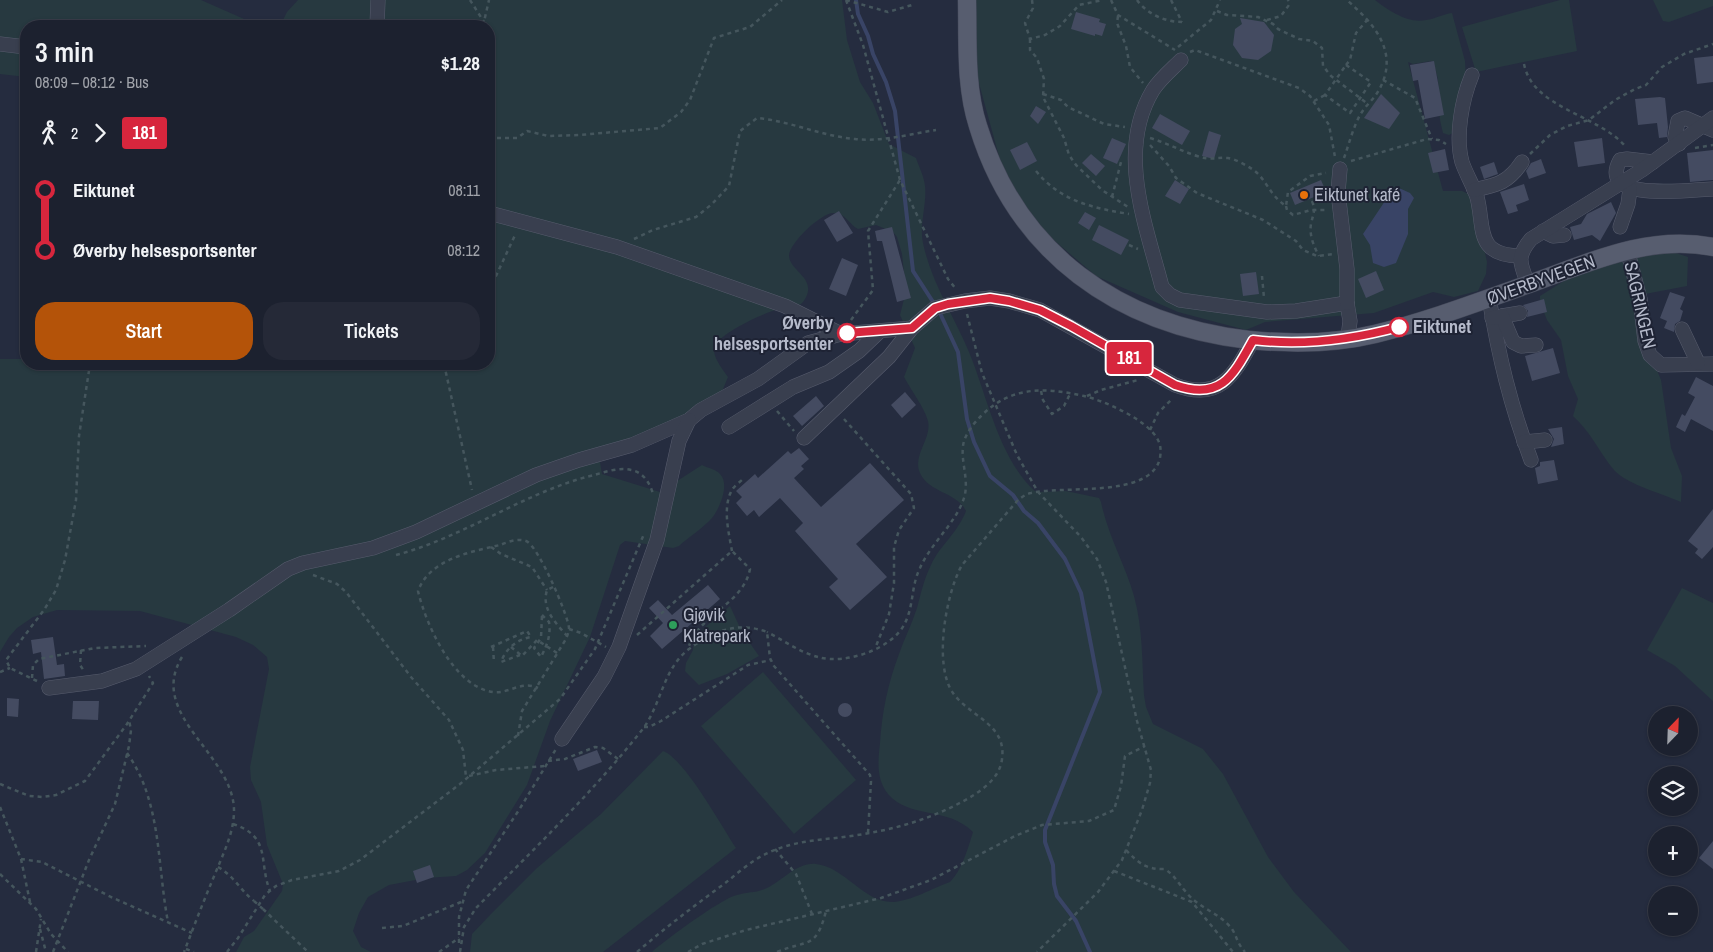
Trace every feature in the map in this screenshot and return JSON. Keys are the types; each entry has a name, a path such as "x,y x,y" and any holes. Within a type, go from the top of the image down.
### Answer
{"main road":[{"name":"ØVERBYVEGEN","path":"967,0 972,102 978,126 999,178 1013,204 1059,259 1098,290 1122,304 1162,321 1192,330 1253,340 1295,343 1348,338 1412,324 1627,249 1673,243 1713,247"}],"street":[{"path":"377,20 378,0"},
{"path":"0,44 20,46"},
{"path":"1179,55 1153,90 1134,147 1141,217 1162,287 1170,296 1180,300 1201,305 1267,312 1296,311 1347,303"},
{"path":"1472,75 1467,88 1461,123 1460,140 1463,164 1474,190 1484,239 1495,249 1520,256"},
{"path":"1528,284 1520,256 1522,249 1531,239 1626,186 1653,162 1709,124"},
{"path":"1620,227 1628,204 1626,186 1616,167 1620,160 1653,162"},
{"path":"1474,190 1502,183 1513,176 1522,162"},
{"path":"1340,169 1339,210 1348,269 1347,303 1350,321 1348,338"},
{"path":"1626,186 1655,192 1713,189"},
{"path":"495,215 617,247 785,306 841,334"},
{"path":"1543,231 1553,236 1564,235"},
{"name":"SAGRINGEN","path":"1627,249 1640,299 1644,341 1650,355 1662,365 1713,364"},
{"path":"804,438 889,357 912,328 935,308 948,304 990,298 1009,301 1040,310 1158,375 1183,388 1195,391 1211,389 1224,384 1232,376 1253,340"},
{"path":"1489,298 1497,317 1513,342 1521,346 1536,345"},
{"path":"1497,317 1520,313"},
{"path":"1497,317 1503,375 1512,410 1531,460"},
{"path":"50,688 96,682 143,665 288,569 303,563 373,548 416,532 536,476 579,460 632,445 689,420 701,410 758,379 808,343 841,334 912,328"},
{"path":"1682,329 1698,364"},
{"path":"729,427 794,387 830,372 859,352 880,331"},
{"path":"562,739 604,677 618,650 657,540 679,441 689,420"},
{"path":"1524,442 1545,440"}],"path":[{"path":"470,0 483,20"},
{"path":"484,20 489,0"},
{"path":"495,138 517,138 527,131 548,136 660,128 681,112 690,100 714,38 750,27 782,0"},
{"path":"846,0 888,12 912,5"},
{"path":"841,334 873,290 868,231 900,180 863,45 846,0"},
{"path":"1032,0 1033,8 1026,23 1030,39 1030,50 1038,58 1044,79 1043,94 1046,105 1064,138 1069,155 1076,165 1102,190 1141,217"},
{"path":"1030,39 1045,35 1060,26 1070,13 1087,1 1103,0"},
{"path":"1111,0 1118,15 1179,55"},
{"path":"1138,0 1142,7 1162,19 1182,22 1172,0"},
{"path":"1179,55 1186,39 1211,20 1220,0"},
{"path":"1265,20 1281,16 1289,6 1288,0"},
{"path":"1340,169 1360,115 1383,80 1386,57 1381,38 1368,19 1347,0"},
{"path":"1216,11 1265,20 1285,32 1319,44 1322,48 1323,66 1335,81 1368,104"},
{"path":"1118,15 1117,23 1126,46 1130,66 1136,77 1153,90"},
{"path":"1314,101 1325,95 1350,60 1356,33 1368,19"},
{"path":"1522,162 1550,135 1568,126 1589,120 1615,100 1635,88 1646,86 1662,67 1684,54 1713,44"},
{"path":"1179,55 1195,50 1299,88 1314,101 1329,124 1334,154 1340,169"},
{"path":"1524,64 1526,74 1534,87 1549,100 1614,135 1630,151 1634,160"},
{"path":"1325,95 1350,113 1371,82 1346,65"},
{"path":"1383,80 1415,98 1432,139"},
{"path":"1043,94 1061,100 1068,107 1104,124 1123,126 1137,134 1157,151 1176,178 1197,193 1263,220 1296,241 1304,250 1319,256 1345,254"},
{"path":"617,247 653,230 696,217 712,204 729,186 740,131 757,118 778,120 805,129 855,139 889,137 936,130"},
{"path":"1137,134 1173,144 1198,156 1215,160 1228,158 1237,161 1254,170 1275,199 1286,206 1287,210 1293,215 1315,209 1339,210"},
{"path":"1286,206 1288,192 1310,176 1340,169 1349,161 1411,142 1432,139 1445,144 1463,164"},
{"path":"1036,171 1052,188 1077,203 1141,217"},
{"path":"1312,201 1315,209 1311,227 1313,242 1319,256"},
{"path":"495,279 520,223"},
{"path":"1262,276 1267,312"},
{"path":"50,688 10,668 6,660 52,597 65,560 76,500 79,436 89,370"},
{"path":"445,370 476,503"},
{"path":"1085,397 1101,390 1158,375"},
{"path":"1150,430 1158,413 1183,388"},
{"path":"460,952 464,927 476,908 618,759 649,720 670,671 687,650 712,635 735,627 756,628 817,657 829,659 850,656 875,648 896,637 910,612 912,586 920,566 934,543 953,519 965,496 964,442 977,420 994,404 1010,395 1028,390 1070,394 1085,397 1127,414 1150,430 1162,450 1158,464 1151,474 1132,482 1107,487 1029,493 1018,500 969,557 956,576 949,600 944,661 948,683 962,702 999,735 1003,746 1002,760 997,774 975,794 946,810 909,825 868,834 785,845 775,849 758,858 637,952"},
{"path":"1042,391 1043,400 1052,414 1064,406 1070,394"},
{"path":"770,402 783,420 804,438"},
{"path":"994,404 1017,455 1038,492 1081,537 1097,559 1106,582 1137,721 1151,770 1150,783 1126,850 1114,871 1098,892 1037,952"},
{"path":"834,409 911,494 914,508 900,530 894,547 894,583 890,609 875,648"},
{"path":"392,556 435,542 552,487 607,471 631,470 638,472 651,487 652,500"},
{"path":"687,650 691,637 699,628 744,586 750,569 732,551 728,528 729,499 732,490 744,479"},
{"path":"227,952 238,938 255,908 270,891 292,880 339,871 350,866 454,789 560,699 583,670 598,642 646,529"},
{"path":"518,736 522,711 538,688 569,629 563,606 536,549 526,541 512,540 462,554 426,575 418,591 421,607 442,649 453,665 471,682 493,692 504,692 524,684 538,688"},
{"path":"491,547 495,551 532,567 547,590 545,601 550,618 567,636"},
{"path":"569,629 618,650 639,634 732,551"},
{"path":"318,573 309,574 326,578 346,592 411,677 449,720 463,750 466,777"},
{"path":"547,590 553,588"},
{"path":"542,615 549,622 550,627 546,647 541,656 534,648 539,642 543,631 542,615"},
{"path":"494,663 492,647 527,631 532,637 521,638 504,654 501,662 520,655 522,656 537,640 558,653"},
{"path":"767,632 771,660 805,702 870,775 868,834"},
{"path":"32,678 34,665 39,659 81,650 145,646 167,650"},
{"path":"511,647 520,655"},
{"path":"81,650 80,665 96,682"},
{"path":"182,655 175,668 172,680 176,705 225,780 234,811 228,844 185,950 194,952"},
{"path":"644,727 649,728 661,721 686,703 748,665 771,660"},
{"path":"0,784 29,796 43,797 70,789 85,781 153,683 143,665"},
{"path":"0,672 10,668"},
{"path":"53,952 80,880 115,804 131,730 129,720"},
{"path":"460,952 461,902 466,890 562,739"},
{"path":"688,952 702,944 746,930 881,898 931,880 1014,836 1042,825 1089,821 1114,810 1121,786 1125,756 1145,746"},
{"path":"548,762 565,759 595,747 603,748 618,759"},
{"path":"127,753 145,785 150,804 158,846 168,922"},
{"path":"466,777 496,770 546,766"},
{"path":"0,807 21,859 30,904"},
{"path":"233,824 253,832 259,842 265,856 270,891"},
{"path":"775,849 796,874 812,914"},
{"path":"1126,850 1139,864 1157,869 1165,869 1178,880 1186,893 1220,918 1232,930 1236,942 1245,952"},
{"path":"21,859 42,862 80,880 92,888 192,933"},
{"path":"218,867 234,878 244,893 308,952"},
{"path":"1114,871 1192,902 1233,952"},
{"path":"0,874 30,904 68,952"},
{"path":"382,928 403,926 461,902"},
{"path":"777,952 807,944 820,932 826,911"},
{"path":"36,952 41,918"},
{"path":"40,927 46,952"},
{"path":"439,952 463,933"}],"shaded area":[{"path":"0,0 201,0 246,20 20,20 20,76 0,74"},
{"path":"298,0 842,0 847,40 860,82 873,103 889,144 916,158 924,182 922,236 931,271 969,352 995,426 1012,463 1023,479 1036,492 1066,491 1099,498 1137,608 1142,646 1144,695 1146,707 1153,724 1203,749 1223,774 1268,857 1294,892 1351,952 652,952 680,930 719,904 737,895 764,889 809,864 816,864 836,871 873,897 883,901 893,902 914,897 950,882 967,852 973,832 963,824 952,819 906,807 888,794 881,782 879,756 882,720 895,665 915,614 929,570 939,551 958,526 966,511 956,500 924,480 918,466 918,460 927,434 928,421 904,377 915,348 900,315 906,291 902,254 897,237 893,232 876,225 858,229 838,213 834,213 822,217 814,223 800,236 790,250 791,262 803,276 808,287 803,302 793,307 775,310 754,319 721,338 715,345 716,358 728,377 721,394 701,408 605,451 600,462 602,474 660,492 702,465 716,471 723,478 723,496 712,518 679,546 673,548 625,541 620,545 590,637 550,721 527,785 485,853 467,870 456,876 426,878 389,885 368,897 359,913 353,931 361,947 371,952 236,952 244,937 254,931 282,891 283,884 267,845 261,802 251,780 250,767 269,669 267,657 253,645 236,637 140,611 57,610 33,617 17,628 0,652 0,359 20,359 20,370 495,370 495,20 283,20 287,12"},
{"name":"Eiktunet","path":"974,0 1375,0 1392,12 1412,20 1419,21 1452,13 1465,61 1466,79 1454,132 1449,135 1443,133 1439,115 1438,78 1431,61 1413,64 1408,62 1443,191 1462,191 1473,196 1487,262 1486,274 1478,291 1454,297 1433,292 1374,313 1265,322 1246,330 1178,312 1096,276 1049,236 1020,199 1000,160 977,76"},
{"path":"1560,0 1569,0 1577,51 1476,72 1462,27"},
{"path":"1653,0 1713,0 1713,6 1669,22 1663,21"},
{"path":"1651,252 1676,253 1688,257 1687,286 1645,294 1647,346 1661,380 1671,448 1682,476 1681,502 1636,484 1620,475 1614,470 1585,429 1573,416 1578,399 1568,376 1561,340 1547,320 1540,302 1540,296 1591,264"},
{"path":"1682,588 1713,603 1713,701 1675,666 1647,650"},
{"path":"730,606 742,632 759,656 727,674 699,685 685,671 686,663 693,650 694,640 704,628"},
{"path":"763,672 856,780 794,834 701,726"},
{"path":"663,751 672,756 692,779 736,848 603,952 470,952 472,934 491,914 537,868 601,814"}],"water":[{"path":"1399,188 1410,193 1414,198 1408,209 1408,234 1396,263 1384,267 1373,263 1370,245 1363,234 1393,189"}],"building":[{"path":"1076,12 1100,19 1099,22 1106,24 1102,36 1095,34 1095,36 1071,29"},
{"path":"1240,18 1264,22 1274,35 1271,51 1258,60 1242,58 1233,45 1235,29 1242,24"},
{"path":"1713,56 1713,82 1697,84 1694,58"},
{"path":"1434,61 1444,115 1425,119 1418,80 1413,81 1410,65"},
{"path":"1381,94 1400,113 1389,129 1364,118"},
{"path":"1665,98 1668,127 1667,137 1659,138 1657,123 1638,125 1635,99"},
{"path":"1036,106 1046,112 1038,124 1030,116"},
{"path":"1160,114 1190,131 1182,145 1152,128"},
{"path":"1209,131 1221,135 1214,159 1202,156"},
{"path":"1112,138 1126,144 1117,164 1103,158"},
{"path":"1602,138 1605,163 1578,167 1574,142"},
{"path":"1027,142 1037,161 1020,170 1010,150"},
{"path":"1445,149 1449,170 1433,173 1428,153"},
{"path":"1713,150 1713,180 1690,182 1687,153"},
{"path":"1091,154 1105,166 1096,176 1082,163"},
{"path":"1541,159 1546,173 1529,179 1526,171 1531,163"},
{"path":"1494,162 1498,174 1484,179 1480,167"},
{"path":"1175,180 1189,189 1180,204 1165,196"},
{"path":"1321,180 1326,192 1295,205 1290,193"},
{"path":"1524,184 1529,200 1516,205 1518,211 1508,214 1500,192"},
{"path":"1611,202 1616,213 1600,241 1592,235 1574,240 1570,227 1581,224 1587,214"},
{"path":"839,211 853,233 837,242 824,220"},
{"path":"1085,212 1096,218 1089,230 1078,223"},
{"path":"1099,225 1129,240 1121,255 1092,240"},
{"path":"892,227 911,298 897,302 882,241 877,241 875,231"},
{"path":"842,258 858,265 846,296 829,289"},
{"path":"1376,271 1384,290 1366,298 1358,279"},
{"path":"1256,272 1259,294 1243,296 1240,274"},
{"path":"1670,292 1685,297 1680,309 1683,311 1680,321 1675,324 1674,332 1664,328 1667,321 1660,318"},
{"path":"1544,299 1547,312 1527,317 1528,311 1523,305"},
{"path":"1553,348 1560,373 1532,381 1525,356"},
{"path":"1696,377 1713,386 1713,431 1691,419 1685,432 1676,427 1682,414 1685,416 1695,397 1688,393"},
{"path":"905,392 916,405 902,418 891,405"},
{"path":"816,396 824,406 802,426 793,416"},
{"path":"1562,427 1564,444 1551,447 1554,439 1548,429"},
{"path":"799,448 809,459 801,466 804,469 794,478 821,507 870,463 904,500 856,544 887,577 850,610 829,587 838,579 795,531 803,523 780,498 759,517 754,510 747,516 736,503 742,497 736,491 755,474 758,478 788,451 791,454"},
{"path":"1554,460 1558,480 1538,484 1535,468 1540,466 1540,462"},
{"path":"1713,509 1713,547 1702,559 1695,553 1698,549 1688,541"},
{"path":"708,585 720,599 662,649 650,636 663,623 649,608 658,600 672,615"},
{"path":"53,637 57,665 64,664 65,676 44,679 41,652 33,654 31,640"},
{"path":"7,698 19,699 18,717 7,716"},
{"path":"73,701 99,701 98,720 72,719"},
{"path":"842,703 848,703 852,710 848,717 842,717 838,713 838,707"},
{"path":"597,750 602,762 578,771 573,759"},
{"path":"1713,841 1713,869 1699,858"},
{"path":"430,865 434,877 417,883 413,871"}],"waterway":[{"path":"856,0 858,14 886,82 895,111 913,271 935,305"},
{"path":"939,311 958,352 967,419 974,442 990,476 1013,495 1024,511 1038,523 1065,559 1081,593 1100,692 1045,830 1045,842 1053,865 1057,896 1076,921 1090,952"}],"bus line":[{"name":"181","path":"847,333 912,328 935,308 948,304 990,298 1009,301 1040,310 1175,385 1195,391 1211,389 1224,384 1242,361 1253,340 1295,343 1340,340 1399,327"}],"place":[{"name":"Eiktunet kafé","path":"1304,195"},
{"name":"Eiktunet","path":"1399,327"},
{"name":"Øverby helsesportsenter","path":"847,333"},
{"name":"Gjøvik Klatrepark","path":"673,625"}]}
